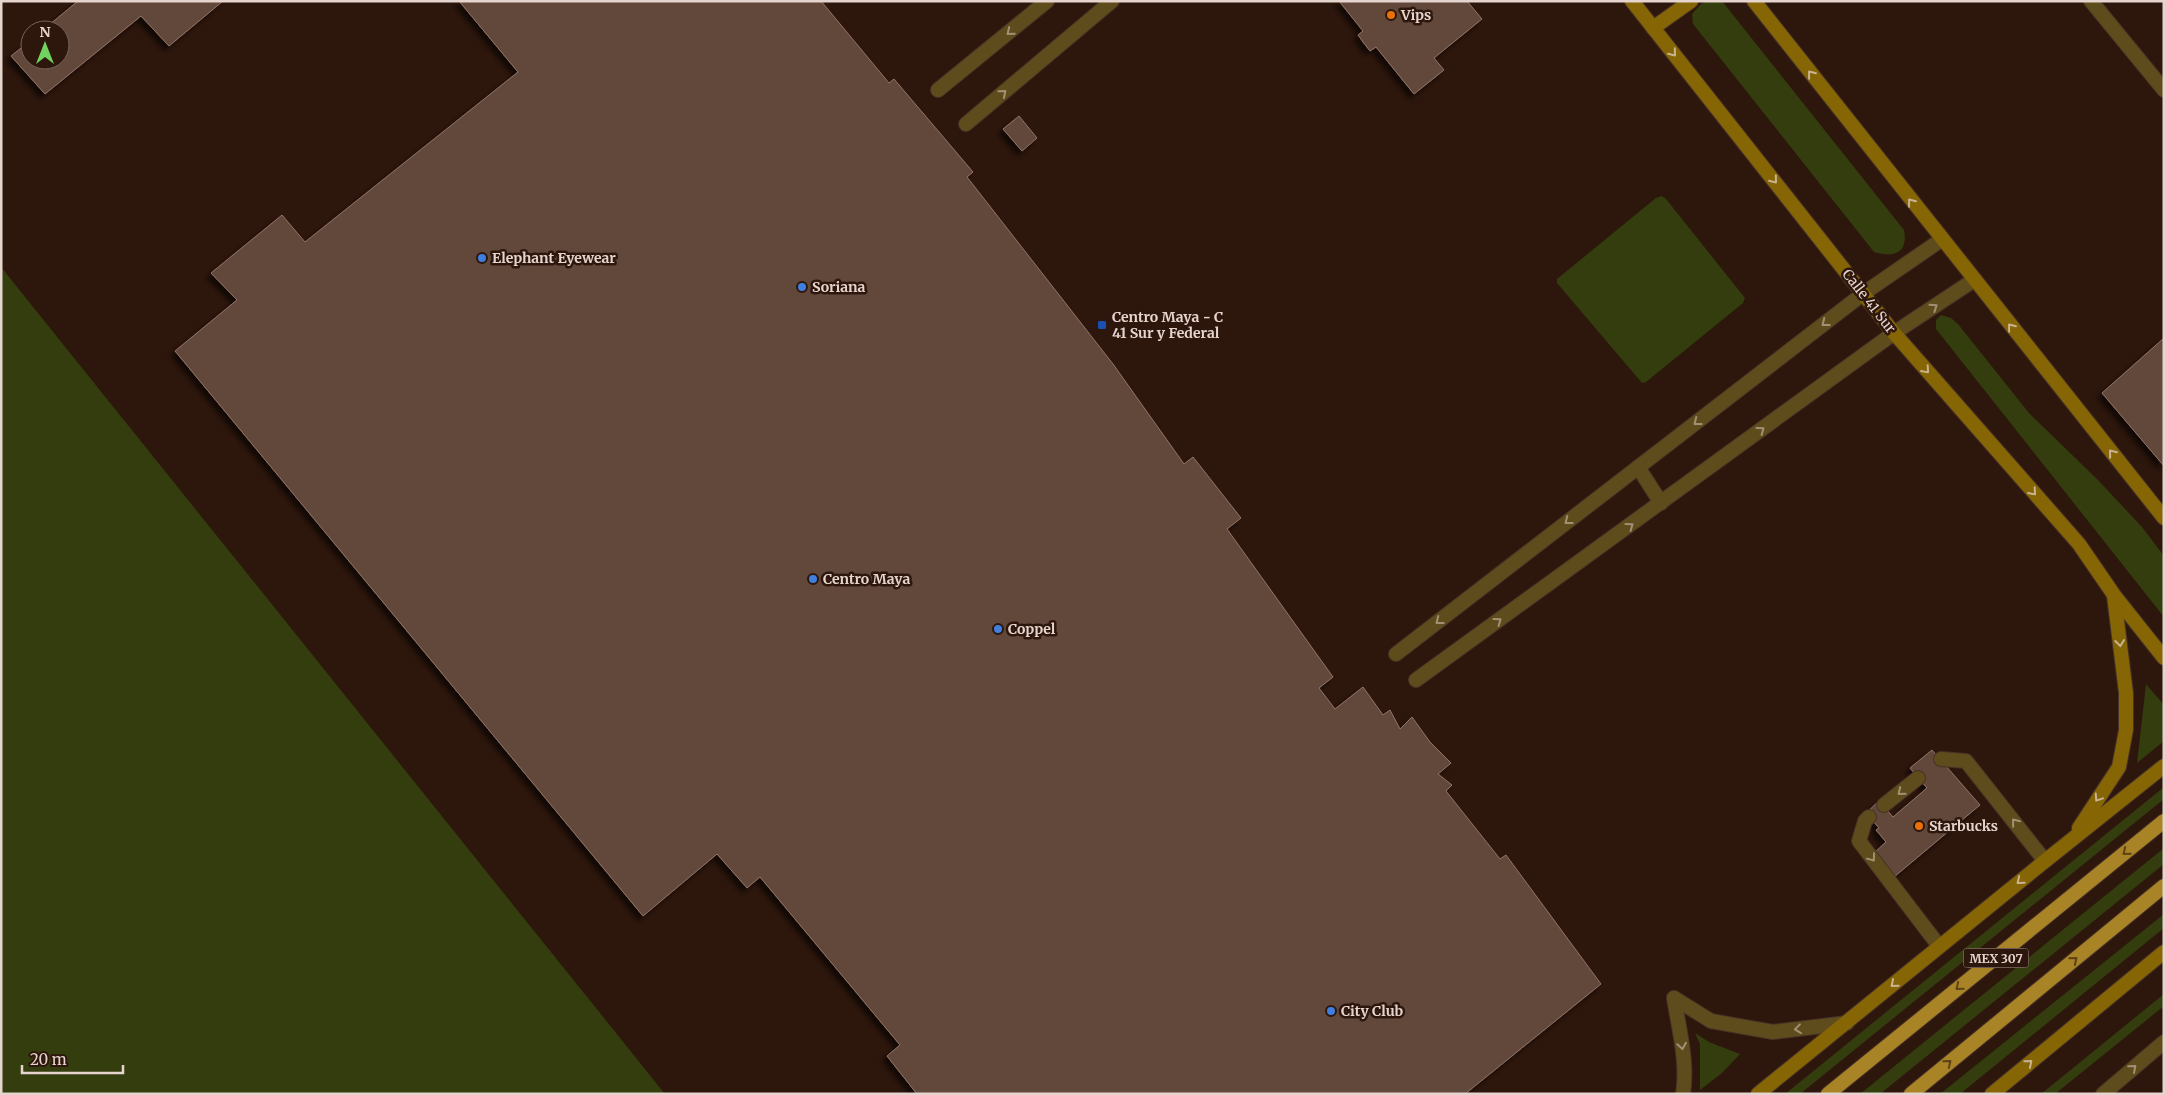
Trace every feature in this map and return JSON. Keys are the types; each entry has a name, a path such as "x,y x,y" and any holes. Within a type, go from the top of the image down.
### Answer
{"highway":[{"name":"MEX 307","path":"1828,1094 2164,821"},
{"path":"1911,1094 2164,886"}],"main road":[{"name":"Calle 41 Sur","path":"1632,1 1894,333 2079,544 2114,595 2164,658"},
{"path":"1653,28 1691,1"},
{"path":"1754,1 1941,240 2164,518"},
{"path":"2071,839 2119,767 2126,730 2126,693 2114,595"},
{"path":"1758,1094 2045,860 2164,766"},
{"path":"1992,1094 2164,952"}],"street":[{"path":"938,90 1047,1"},
{"path":"966,124 1112,1"},
{"path":"2092,1 2164,90"},
{"path":"1396,654 1864,293 1941,240"},
{"path":"1416,680 1894,333 1974,280"},
{"path":"1638,467 1661,503"},
{"path":"1941,759 1966,762 2045,860"},
{"path":"1884,805 1918,778"},
{"path":"1869,817 1865,820 1859,841 1939,946"},
{"path":"1683,1094 1685,1080 1684,1058 1674,998 1711,1021 1773,1032 1846,1023"},
{"path":"2103,1094 2164,1042"}],"green space":[{"path":"1706,1 1722,1 1904,230 1904,244 1898,252 1881,254 1874,252 1693,24 1692,14"},
{"path":"1662,196 1745,298 1743,303 1646,382 1642,383 1557,283 1557,279 1656,198"},
{"path":"1,267 665,1094 1,1094"},
{"path":"1941,315 1951,318 1958,324 2029,413 2098,480 2142,527 2164,556 2164,617 1936,329 1936,320"},
{"path":"2146,684 2164,705 2164,741 2137,763"},
{"path":"2164,787 2164,799 1800,1094 1785,1094"},
{"path":"2164,848 2164,864 1880,1094 1860,1094"},
{"path":"2164,914 2164,928 1960,1094 1940,1094"},
{"path":"2164,994 2164,1006 2055,1094 2041,1094"},
{"path":"1695,1033 1709,1042 1740,1054 1722,1073 1700,1090 1700,1044"}],"building":[{"path":"78,1 223,1 169,46 141,16 45,94 24,70 70,70 70,20 55,20"},
{"name":"Centro Maya","path":"459,1 821,1 889,83 894,79 973,172 967,177 1113,364 1184,464 1193,457 1241,518 1227,529 1333,677 1319,688 1335,709 1363,687 1383,715 1390,710 1400,729 1412,717 1430,742 1451,763 1438,774 1452,785 1446,791 1500,859 1506,855 1601,984 1465,1094 917,1094 887,1056 900,1045 760,877 747,888 717,854 643,916 175,351 237,300 211,273 282,215 305,242 518,72"},
{"path":"1339,1 1467,1 1482,19 1434,58 1444,70 1414,94 1376,47 1370,51 1358,35 1363,31"},
{"path":"20,49 20,66 11,56"},
{"path":"1019,116 1037,138 1022,151 1003,129"},
{"path":"2164,338 2164,466 2102,393"},
{"path":"1932,750 1980,805 1894,877 1874,853 1886,842 1876,830 1879,828 1866,813 1879,801 1893,817 1927,788 1910,768"}],"place":[{"name":"Vips","path":"1391,15"},
{"name":"Elephant Eyewear","path":"482,258"},
{"name":"Soriana","path":"802,287"},
{"name":"Centro Maya - C 41 Sur y Federal","path":"1102,325"},
{"name":"Centro Maya","path":"813,579"},
{"name":"Coppel","path":"998,629"},
{"name":"Starbucks","path":"1919,826"},
{"name":"City Club","path":"1331,1011"}]}
